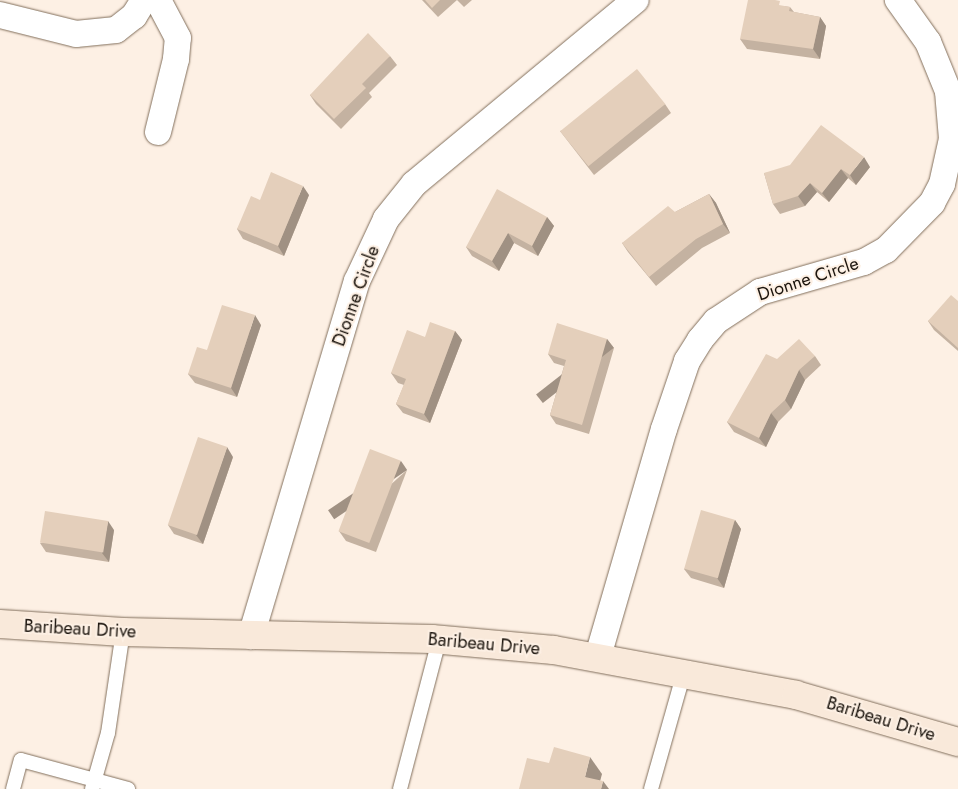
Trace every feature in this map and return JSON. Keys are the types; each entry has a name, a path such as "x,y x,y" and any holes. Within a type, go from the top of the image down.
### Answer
{"street":[{"path":"0,15 76,34 116,30 134,16 144,0"},
{"path":"158,0 178,38 176,60 158,132"},
{"name":"Dionne Circle","path":"251,636 357,281 386,219 414,184 636,0"},
{"name":"Dionne Circle","path":"598,656 664,429 687,361 700,340 716,322 760,292 864,262 886,250 932,203 942,184 952,139 948,91 928,42 898,0"},
{"name":"Baribeau Drive","path":"0,624 123,632 251,636 312,634 439,640 598,656 684,672 848,708 958,742"}],"lane":[{"path":"93,784 108,732 123,632"},
{"path":"400,789 439,640"},
{"path":"651,789 684,672"},
{"path":"13,789 21,760 93,784 128,789"}],"building":[{"path":"425,0 440,0 432,8"},
{"path":"748,0 780,1 779,5 790,7 789,11 820,17 813,49 740,39"},
{"path":"368,33 390,56 362,84 366,88 334,119 310,95"},
{"path":"637,69 665,104 588,166 560,131"},
{"path":"821,125 864,157 850,175 841,169 822,193 810,183 798,196 773,204 764,173 790,165"},
{"path":"271,172 303,186 278,246 237,229 251,196 260,200"},
{"path":"497,189 547,217 532,246 508,233 492,261 466,247"},
{"path":"709,194 723,224 696,239 649,277 622,243 668,206 675,212"},
{"path":"951,295 958,301 958,348 928,321"},
{"path":"222,305 255,315 231,388 188,374 197,347 207,350"},
{"path":"430,322 455,331 424,414 396,404 406,379 391,373 407,330 425,337"},
{"path":"557,323 607,339 582,425 550,415 566,360 548,354"},
{"path":"799,339 815,356 799,370 785,400 771,413 759,438 727,422 766,354 777,359"},
{"path":"198,437 227,447 197,535 168,525"},
{"path":"370,449 401,461 369,543 338,531"},
{"path":"701,510 735,520 718,578 684,569"},
{"path":"45,511 108,521 103,553 40,543"},
{"path":"554,747 590,757 585,777 603,781 601,789 519,789 527,758 549,763"}]}
